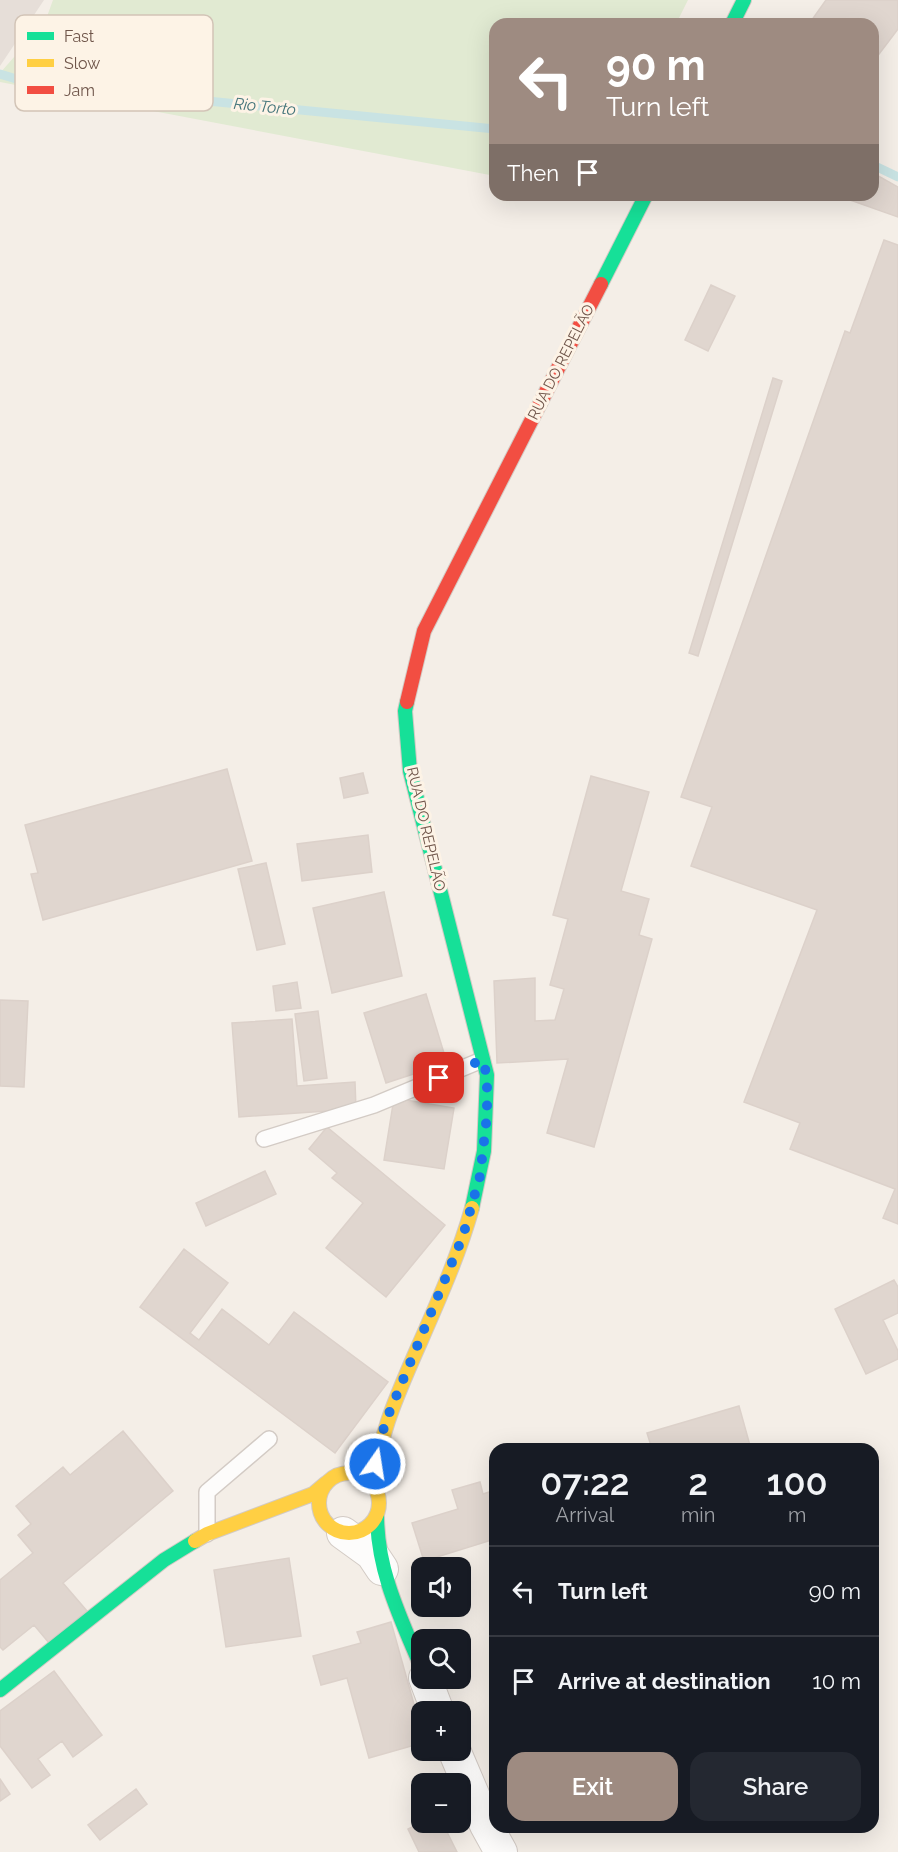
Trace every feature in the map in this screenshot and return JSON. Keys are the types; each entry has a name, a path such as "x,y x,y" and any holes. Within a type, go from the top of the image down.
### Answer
{"street":[{"path":"735,18 744,0"},
{"name":"RUA DO REPELÃO","path":"374,1486 375,1464 385,1423 463,1236 480,1176 487,1115 487,1075 410,771 405,711 424,631 643,201"},
{"name":"RUA DO REPELÃO","path":"340,1474 361,1458 385,1423"},
{"path":"0,1690 164,1560 207,1534 313,1494 340,1474 359,1474 374,1486 378,1496 377,1549 382,1569 411,1642"},
{"path":"326,1483 320,1494 318,1505 335,1528 372,1554 382,1569"},
{"path":"246,1519 270,1514 294,1514 335,1528 363,1530 377,1515"},
{"path":"459,1761 489,1830"},
{"path":"490,1833 501,1852"}],"lane":[{"path":"264,1139 374,1105 482,1060"},
{"path":"207,1534 207,1492 269,1439"}],"shaded area":[{"path":"0,0 44,0 34,15 15,15 15,44 0,66"}],"green space":[{"path":"53,0 688,0 679,18 489,18 489,175 153,111 213,111 213,15 48,15"},
{"path":"15,56 15,85 0,82 0,73"}],"building":[{"path":"826,0 898,0 898,29 879,54 879,18 813,18"},
{"path":"879,176 898,187 898,217 853,201 879,201"},
{"path":"884,240 898,245 898,1224 883,1218 895,1189 790,1149 800,1123 744,1102 817,910 691,866 712,807 681,797 845,331 850,333"},
{"path":"711,285 735,296 708,351 685,340"},
{"path":"773,378 782,381 698,656 689,653"},
{"path":"227,769 252,861 43,920 31,874 38,873 25,825"},
{"path":"363,773 368,793 344,798 340,778"},
{"path":"591,776 649,792 621,891 649,899 639,935 652,939 594,1147 547,1133 568,1059 497,1063 494,981 535,978 535,1021 555,1020 564,989 550,985 568,919 553,915"},
{"path":"368,835 372,872 302,881 297,844"},
{"path":"266,863 285,944 257,950 238,869"},
{"path":"384,892 402,976 332,993 313,908"},
{"path":"297,982 301,1008 276,1011 273,986"},
{"path":"426,994 447,1063 386,1083 364,1013"},
{"path":"0,1000 28,1001 24,1087 0,1086"},
{"path":"318,1011 327,1078 304,1081 295,1014"},
{"path":"292,1019 297,1086 355,1082 356,1109 239,1117 232,1023"},
{"path":"394,1098 454,1108 444,1169 384,1160"},
{"path":"327,1127 445,1225 386,1297 326,1248 363,1203 332,1178 337,1173 309,1149"},
{"path":"265,1171 276,1194 206,1226 196,1203"},
{"path":"184,1249 228,1283 190,1333 199,1340 222,1309 269,1345 294,1312 388,1382 335,1453 140,1307"},
{"path":"894,1280 898,1287 898,1313 883,1320 898,1351 898,1359 866,1374 835,1309"},
{"path":"739,1406 749,1443 650,1443 647,1433"},
{"path":"123,1431 173,1491 63,1583 87,1611 49,1643 34,1625 3,1650 0,1647 0,1580 33,1553 18,1535 31,1524 16,1506 63,1467 70,1475"},
{"path":"480,1482 483,1494 489,1492 489,1541 437,1557 423,1557 412,1523 458,1509 452,1490"},
{"path":"289,1558 301,1636 226,1647 214,1570"},
{"path":"391,1622 413,1701 411,1701 411,1746 369,1758 347,1678 321,1685 313,1656 361,1643 357,1632"},
{"path":"54,1671 102,1735 73,1757 62,1741 38,1759 50,1775 32,1788 0,1746 0,1711"},
{"path":"0,1779 10,1794 0,1801"},
{"path":"136,1789 147,1804 100,1840 88,1825"},
{"path":"411,1828 411,1833 448,1833 457,1852 419,1852 408,1829"}],"waterway":[{"name":"Rio Torto","path":"0,74 15,79"},
{"name":"Rio Torto","path":"213,102 489,128"},
{"name":"Rio Torto","path":"879,168 898,177"}],"traffic: fast":[{"path":"735,18 744,0"},
{"path":"601,284 643,201"},
{"path":"407,702 405,711 410,771 487,1075 484,1151 472,1208"},
{"path":"377,1515 378,1536 386,1575 411,1642"},
{"path":"0,1690 164,1560 195,1541"}],"traffic: slow":[{"path":"374,1486 379,1451 389,1418 439,1300 472,1208"},
{"path":"343,1473 355,1473 366,1478 374,1486 379,1503 377,1515 366,1528 355,1533 343,1533 332,1528 324,1520 319,1509 319,1497 324,1486 332,1478 343,1473"},
{"path":"195,1541 207,1534 313,1494 326,1483"}],"traffic: jam":[{"path":"407,702 424,631 601,284"}],"route":[{"path":"375,1464 385,1423 463,1236 480,1176 487,1115 487,1075 482,1060 439,1078"}]}
